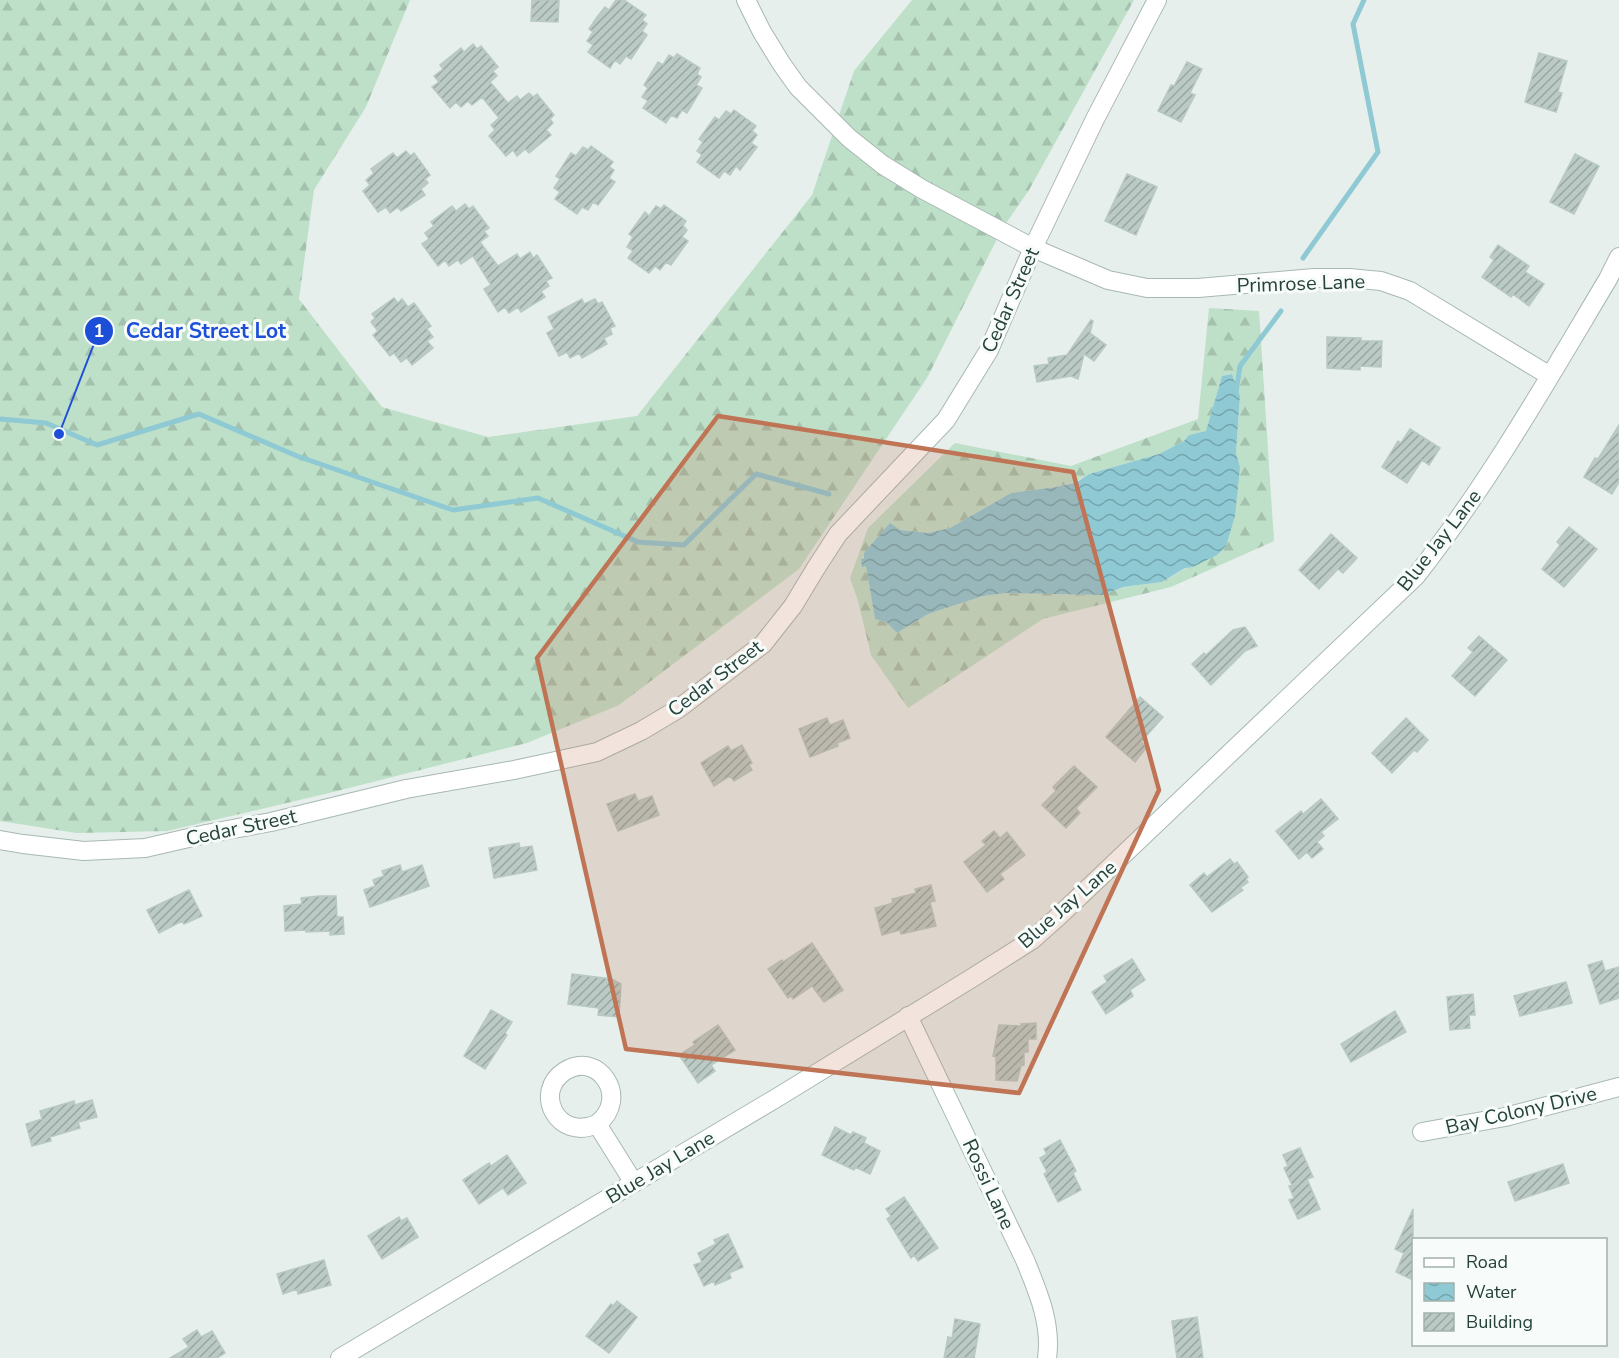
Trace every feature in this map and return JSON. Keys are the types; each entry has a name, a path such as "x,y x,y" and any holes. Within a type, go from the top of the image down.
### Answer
{"street":[{"name":"Primrose Lane","path":"746,0 762,32 798,87 849,138 883,165 922,189 1033,248 1108,280 1148,288 1198,288 1314,279 1349,278 1381,281 1410,291 1550,376"},
{"name":"Cedar Street","path":"0,840 84,852 145,848 271,822 406,789 514,770 597,752 641,732 678,708 763,644 793,606 838,534 946,420 989,350 1033,248 1095,119 1157,0"},
{"name":"Blue Jay Lane","path":"340,1358 778,1097 1032,940 1053,922 1416,576 1450,532 1492,470 1608,279 1619,257"},
{"name":"Rossi Lane","path":"908,1016 1041,1299 1046,1320 1047,1358"},
{"name":"Bay Colony Drive","path":"1422,1132 1505,1117 1619,1087"},
{"path":"597,1124 634,1183"}],"highlighted area":[{"path":"718,416 1073,472 1159,790 1019,1093 626,1049 537,658"}],"green space":[{"path":"0,0 410,0 366,107 314,190 299,299 382,407 488,437 637,416 812,195 854,71 912,0 1134,0 1029,190 1002,229 927,378 799,569 619,705 527,743 167,831 76,833 0,821"},
{"path":"1209,308 1259,311 1274,541 1171,587 1043,619 908,708 871,655 850,578 868,528 955,443 1071,466 1198,419","holes":["1232,374 1240,396 1236,453 1240,467 1186,568 1162,582 1123,587 1103,595 1006,593 983,596 928,614 897,633 886,622 875,619 866,565 861,559 900,530 928,533 950,528 1011,493 1056,487 1077,481 1089,474 1159,454 1184,441 1189,435 1206,432 1222,376"]}],"water":[{"path":"1232,374 1240,396 1236,453 1240,467 1235,516 1226,546 1217,555 1193,567 1185,568 1162,582 1123,587 1103,595 1006,593 983,596 928,614 897,633 886,622 875,619 866,566 862,567 861,559 890,523 900,530 928,533 950,528 1011,493 1077,482 1089,474 1159,454 1184,441 1189,435 1206,431 1222,376"}],"building":[{"path":"532,0 559,0 558,22 531,21"},
{"path":"616,0 624,0 646,15 642,20 647,24 642,31 647,35 631,59 626,56 620,64 615,60 610,68 588,52 593,45 587,41 593,32 589,29 597,17 605,7 609,10"},
{"path":"473,44 477,49 481,46 498,67 493,71 497,76 490,82 508,103 517,96 520,100 529,93 533,97 537,94 554,115 550,119 553,123 546,130 551,135 529,153 525,149 517,156 513,150 506,156 489,136 495,130 491,125 499,118 482,97 472,105 468,101 461,107 456,102 450,108 432,87 439,82 434,76 443,69 440,65 461,48 464,52"},
{"path":"1539,53 1567,61 1558,92 1562,93 1556,112 1525,102"},
{"path":"677,54 700,68 697,74 701,77 696,85 702,88 687,113 682,110 677,118 671,115 666,123 643,108 648,101 642,97 648,88 644,85 658,62 663,65 669,55 674,58"},
{"path":"1187,62 1202,69 1190,93 1195,95 1181,122 1158,111 1171,85 1174,86"},
{"path":"734,110 756,126 752,131 757,135 751,143 757,147 740,170 736,166 730,175 724,171 719,178 697,162 702,155 697,151 703,142 699,139 715,117 719,120 726,111 731,114"},
{"path":"591,146 613,162 609,167 614,170 609,178 615,182 598,205 593,202 588,210 582,207 577,214 555,199 560,192 554,188 560,179 556,176 571,153 576,156 583,147 588,150"},
{"path":"406,151 410,156 414,153 430,175 425,179 428,183 421,189 425,195 401,211 398,207 390,213 386,207 378,212 363,191 370,185 366,180 374,173 371,169 393,153 397,158"},
{"path":"1575,154 1599,166 1574,214 1550,202"},
{"path":"1127,174 1157,187 1136,235 1105,221"},
{"path":"465,204 469,209 473,206 489,228 484,231 488,236 480,242 498,266 517,254 520,259 530,252 533,258 537,255 552,278 546,281 549,286 541,291 545,297 521,312 518,307 509,313 505,307 498,312 484,289 491,285 473,256 461,264 458,260 449,266 445,260 438,266 422,244 429,239 425,233 434,226 431,222 452,206 456,211"},
{"path":"664,205 686,221 683,226 687,230 682,237 688,241 671,265 666,262 660,270 655,266 649,273 628,258 633,251 627,247 633,237 629,234 645,212 649,216 656,206 661,209"},
{"path":"1498,245 1529,266 1525,272 1544,284 1529,306 1513,294 1511,297 1482,277 1494,260 1490,257"},
{"path":"394,298 398,303 402,299 408,307 414,303 431,326 427,329 433,337 427,341 433,348 412,365 407,358 401,362 394,353 390,356 373,335 378,331 371,322 375,318 372,314"},
{"path":"582,299 584,304 595,299 598,304 602,302 615,326 610,328 612,334 604,338 607,344 582,358 579,353 570,358 567,352 559,356 547,333 554,329 548,317"},
{"path":"1091,320 1093,321 1090,333 1106,345 1094,361 1084,354 1078,379 1071,376 1037,382 1034,366 1049,364 1048,358 1067,355"},
{"path":"1327,337 1382,341 1381,367 1360,366 1360,370 1327,368"},
{"path":"1619,425 1619,482 1612,494 1584,477"},
{"path":"1410,429 1440,448 1429,465 1422,460 1407,483 1382,467 1398,441 1401,443"},
{"path":"1569,527 1597,549 1564,587 1542,569 1560,545 1557,542"},
{"path":"1331,534 1357,558 1343,573 1338,569 1319,589 1299,570"},
{"path":"1245,627 1257,646 1245,651 1211,685 1192,664 1204,653 1206,655 1233,630"},
{"path":"1479,636 1507,660 1475,696 1452,676 1473,652 1468,648"},
{"path":"1140,697 1163,717 1141,742 1147,747 1135,762 1106,737"},
{"path":"827,718 830,725 843,720 850,738 837,743 838,746 810,757 799,729"},
{"path":"1406,718 1428,740 1417,752 1414,750 1392,773 1372,753"},
{"path":"742,745 752,763 749,765 752,770 734,781 730,776 714,786 701,763 728,746 731,751"},
{"path":"1074,766 1097,787 1076,808 1080,813 1066,828 1042,805 1056,791 1053,787"},
{"path":"635,794 638,801 652,796 659,815 618,831 607,804"},
{"path":"1321,799 1338,819 1321,832 1324,836 1317,842 1323,849 1312,858 1307,852 1299,859 1276,831 1301,811 1303,814"},
{"path":"994,831 1000,838 1007,832 1025,855 1000,874 1004,879 987,892 964,862 986,845 982,841"},
{"path":"519,843 520,848 532,846 537,870 494,878 489,848"},
{"path":"1230,859 1234,864 1237,862 1248,877 1246,879 1248,882 1240,888 1243,890 1212,912 1190,885 1204,873 1207,877"},
{"path":"400,865 402,872 422,865 429,886 370,907 364,890 375,886 373,880 384,876 382,871"},
{"path":"931,885 935,901 930,902 936,926 901,934 900,930 882,935 875,908 893,903 892,899 916,893 915,889"},
{"path":"189,890 202,916 184,924 182,921 159,933 147,910"},
{"path":"336,896 337,917 343,917 344,934 330,935 330,931 285,931 284,906 302,904 301,898"},
{"path":"812,943 843,990 824,1002 812,986 793,999 791,996 788,998 768,969"},
{"path":"1132,959 1145,980 1130,990 1133,996 1106,1014 1092,992 1107,982 1104,976"},
{"path":"1602,961 1605,971 1619,967 1619,998 1600,1004 1588,965"},
{"path":"572,974 612,979 621,984 619,1017 598,1015 599,1008 568,1004"},
{"path":"1566,982 1572,1003 1520,1016 1514,996"},
{"path":"1473,994 1475,1015 1469,1015 1470,1028 1450,1030 1447,997"},
{"path":"491,1010 512,1022 505,1033 507,1035 485,1069 464,1056"},
{"path":"1395,1011 1406,1032 1351,1062 1341,1044"},
{"path":"1036,1023 1036,1039 1028,1039 1028,1052 1024,1052 1024,1065 1021,1066 1017,1081 996,1080 996,1057 993,1056 999,1025 1021,1026 1021,1024"},
{"path":"718,1025 735,1050 711,1065 715,1071 698,1083 679,1055 695,1045 693,1042"},
{"path":"92,1100 97,1117 78,1122 80,1128 50,1137 51,1141 32,1146 26,1124 42,1119 40,1111 74,1101 75,1105"},
{"path":"835,1127 851,1135 853,1132 866,1138 864,1143 880,1151 870,1174 855,1167 854,1170 822,1155"},
{"path":"1060,1140 1076,1171 1073,1173 1081,1190 1058,1202 1044,1174 1047,1172 1040,1158 1047,1154 1044,1149"},
{"path":"1300,1148 1313,1177 1307,1179 1320,1209 1298,1219 1289,1200 1294,1198 1289,1186 1292,1185 1284,1168 1288,1166 1283,1155"},
{"path":"507,1155 526,1183 508,1195 503,1188 479,1204 463,1180 489,1163 491,1166"},
{"path":"1563,1164 1569,1183 1515,1201 1508,1182"},
{"path":"904,1197 938,1248 918,1261 914,1255 911,1258 887,1219 891,1216 886,1209"},
{"path":"1413,1209 1412,1280 1396,1272 1404,1253 1395,1249"},
{"path":"399,1217 401,1221 407,1218 418,1237 382,1259 368,1236"},
{"path":"728,1234 743,1267 729,1273 731,1278 715,1285 714,1281 704,1286 694,1265 702,1262 698,1253 716,1244 714,1240"},
{"path":"324,1260 331,1285 298,1294 297,1289 283,1294 277,1274"},
{"path":"617,1301 637,1317 609,1353 586,1336 611,1304 613,1306"},
{"path":"1197,1317 1203,1358 1177,1358 1172,1321"},
{"path":"955,1319 980,1324 974,1358 944,1358 948,1337 952,1338"},
{"path":"197,1330 201,1337 212,1331 225,1353 217,1358 170,1358 189,1347 183,1339"}],"waterway":[{"path":"1303,258 1378,152 1353,24 1364,0"},
{"path":"1236,392 1240,366 1281,311"},
{"path":"0,419 46,423 97,445 199,414 297,456 453,510 538,498 638,542 684,545 756,474 829,494"}],"place":[{"name":"Cedar Street Lot","path":"59,434"}]}
